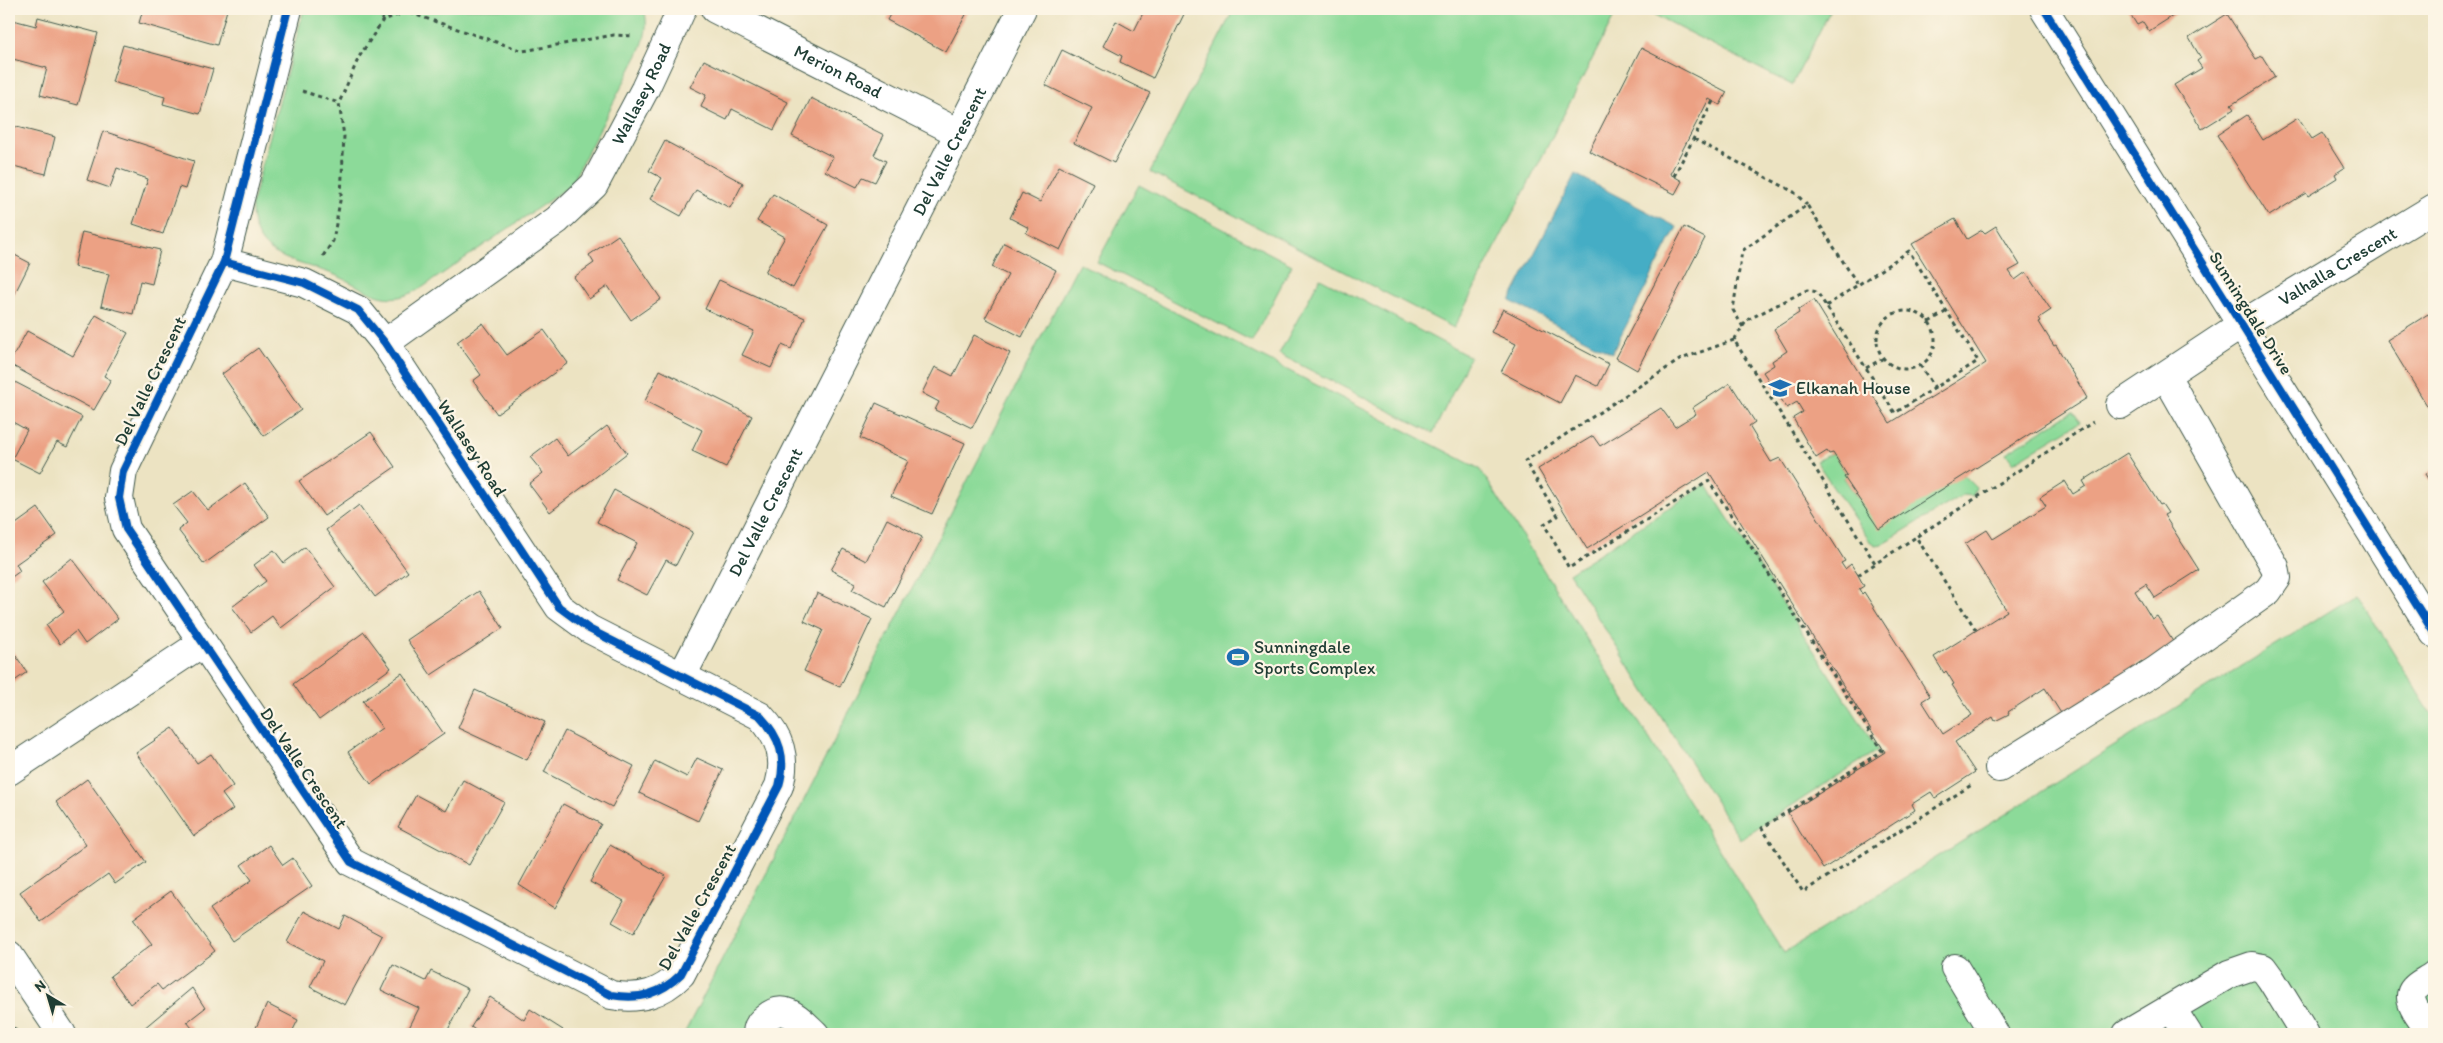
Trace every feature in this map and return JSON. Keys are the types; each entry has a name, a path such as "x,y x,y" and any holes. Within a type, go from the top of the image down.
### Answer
{"street":[{"name":"Del Valle Crescent","path":"288,9 224,262 128,459 119,485 121,514 126,529 351,862 612,995 628,998 644,997 658,992 671,984 681,974 779,786 783,772 780,745 772,729 760,716 682,676 1022,9"},
{"name":"Wallasey Road","path":"384,343 557,220 594,185 645,89 682,9"},
{"name":"Merion Road","path":"715,9 959,134"},
{"name":"Sunningdale Drive","path":"2044,9 2434,633"},
{"name":"Valhalla Crescent","path":"2120,405 2241,325 2434,208"},
{"name":"Wallasey Road","path":"224,262 304,284 358,310 384,343 559,607 589,629 682,676"},
{"path":"1999,768 2163,666 2268,591 2277,578 2275,567 2166,376"},
{"path":"9,771 202,643"},
{"path":"9,955 62,1034"},
{"path":"2127,1034 2229,974 2244,967 2258,966 2271,979 2305,1034"},
{"path":"1955,968 1995,1034"},
{"path":"2432,1034 2411,1000 2414,989 2434,976"},
{"path":"2172,1009 2188,1034"},
{"path":"757,1034 761,1022 768,1015 781,1011 794,1015 815,1034"}],"path":[{"path":"379,9 383,20"},
{"path":"304,284 333,242 341,195 344,146 339,103 359,57 383,20 407,12 523,51 614,35 669,37"},
{"path":"270,81 339,103"},
{"path":"1674,176 1713,101"},
{"path":"1694,139 1794,192 1807,205 1858,285"},
{"path":"1743,327 1733,310 1742,251 1807,205"},
{"path":"1826,306 1909,251 1978,361 1895,413 1826,306 1817,292 1808,290 1747,320 1734,340 1681,359 1525,461 1558,516 1544,524 1569,568 1709,481 1882,751 1762,828 1803,892 1999,768"},
{"path":"1930,322 1947,311"},
{"path":"1896,312 1914,312 1930,322 1936,340 1930,357 1920,365 1916,368 1897,369 1882,359 1876,341 1881,324 1896,312"},
{"path":"1734,340 1875,563"},
{"path":"1866,368 1882,359"},
{"path":"1920,365 1935,388"},
{"path":"1858,575 2120,405"},
{"path":"1916,536 1976,630"},
{"path":"9,1021 18,1034"}],"green space":[{"path":"304,9 644,9 646,26 645,37 639,53 570,186 423,287 409,294 387,297 377,295 335,275 277,254 267,247 258,236 253,222 252,203"},
{"path":"1234,9 1618,9 1454,328 1150,172"},
{"path":"1643,9 1831,9 1792,85"},
{"path":"1139,185 1292,265 1252,341 1097,262"},
{"name":"Sunningdale Sports Complex","path":"1079,263 1480,469 1784,953 2357,594 2434,719 2434,1034 684,1034"},
{"path":"1320,278 1470,357 1433,433 1279,354"},
{"path":"2073,411 2080,422 2013,463 2006,453"},
{"path":"1833,453 1847,475 1844,478 1857,497 1964,475 1976,487 1973,496 1963,495 1882,544 1876,545 1869,540 1816,461"},
{"path":"1706,484 1878,750 1740,839 1569,573"}],"water":[{"path":"1575,174 1677,227 1612,353 1510,301"}],"building":[{"path":"143,9 227,10 217,45 139,23"},
{"path":"839,9 852,9 848,14"},
{"path":"893,9 969,9 946,52 887,20"},
{"path":"1145,9 1186,10 1153,78 1120,62 1122,56 1103,46 1116,21 1134,31"},
{"path":"2127,9 2184,9 2149,31 2143,22 2137,25"},
{"path":"2227,14 2256,59 2262,56 2275,77 2231,105 2234,109 2202,129 2174,85 2202,68 2197,61 2201,58 2189,38"},
{"path":"38,17 98,33 78,105 40,95 47,68 9,58 9,19 36,26"},
{"path":"123,45 213,69 200,114 163,104 165,97 112,82"},
{"path":"1641,48 1727,92 1720,105 1709,99 1670,174 1682,181 1675,194 1589,151"},
{"path":"1062,50 1150,93 1114,163 1074,143 1092,108 1045,85"},
{"path":"704,60 788,102 774,130 732,109 727,120 701,107 706,95 690,87"},
{"path":"811,98 884,135 874,155 886,161 875,182 863,177 857,187 825,171 833,157 792,136"},
{"path":"2247,115 2263,140 2298,118 2312,139 2322,133 2344,168 2335,174 2337,178 2308,196 2306,193 2269,216 2217,135"},
{"path":"9,125 55,137 46,174 9,165"},
{"path":"103,131 194,161 185,189 179,187 163,234 133,224 148,179 117,168 110,188 87,180"},
{"path":"665,141 743,183 730,208 696,190 681,216 650,199 662,178 649,171"},
{"path":"1059,166 1093,183 1060,250 1026,233 1029,228 1010,218 1022,193 1040,202"},
{"path":"773,194 828,225 793,288 765,272 785,237 757,221"},
{"path":"1955,219 1967,239 1982,230 1985,233 1996,226 2020,265 2009,271 2015,280 2026,272 2051,310 2039,318 2041,321 2039,322 2054,346 2056,345 2087,398 1879,529 1844,477 1847,475 1833,453 1829,454 1827,451 1816,458 1793,418 1803,412 1797,402 1787,408 1763,372 1774,365 1772,361 1787,351 1774,329 1799,313 1798,310 1814,300 1890,423 1986,363 1912,244"},
{"path":"1684,227 1705,238 1637,370 1616,358"},
{"path":"82,232 160,250 152,284 140,281 133,314 101,306 109,274 74,267"},
{"path":"618,235 661,299 631,320 608,286 589,299 574,277 594,263 589,255"},
{"path":"1004,243 1056,270 1022,337 985,318 1008,275 992,267"},
{"path":"9,252 30,263 9,305"},
{"path":"719,280 805,318 791,349 782,345 771,368 742,355 754,331 705,309"},
{"path":"1503,309 1609,364 1598,386 1575,375 1560,403 1501,372 1516,344 1491,332"},
{"path":"2428,314 2434,324 2434,403 2428,407 2387,340"},
{"path":"96,315 128,333 104,376 111,380 94,410 9,364 27,331 73,356"},
{"path":"483,323 507,355 544,330 568,363 497,414 473,381 481,375 457,342"},
{"path":"974,335 1010,353 972,428 935,410 939,402 922,393 935,367 953,376"},
{"path":"258,348 301,410 264,436 222,374"},
{"path":"660,370 752,416 726,467 692,451 702,430 645,401"},
{"path":"13,381 82,417 67,447 57,442 40,473 12,459 27,430 9,420 9,389"},
{"path":"1730,383 1755,422 1749,426 1771,462 1780,458 1845,561 1841,563 1845,569 1851,564 1858,575 1864,586 1859,589 1862,594 1864,592 1930,696 1922,701 1943,734 1972,715 1952,685 1954,684 1946,671 1944,673 1934,657 2007,611 1965,544 1987,530 1993,539 2046,506 2040,497 2065,481 2073,494 2086,486 2083,481 2127,453 2160,505 2162,504 2168,513 2164,515 2199,570 2155,598 2146,584 2135,591 2152,619 2157,616 2177,648 2147,667 2142,661 2136,665 2139,669 2099,693 2097,690 2091,694 2094,700 2064,718 2045,688 2008,712 2009,714 1995,721 1993,717 1955,742 1975,772 1935,798 1931,792 1912,804 1915,810 1823,869 1788,813 1885,752 1709,472 1587,549 1538,469 1593,436 1600,446 1661,408 1675,427 1696,414 1692,408"},
{"path":"876,403 965,443 932,514 891,496 908,461 860,438"},
{"path":"607,426 627,453 550,512 529,484 543,473 530,457 555,438 568,456"},
{"path":"371,432 395,467 324,516 299,481"},
{"path":"2434,469 2434,488 2425,474"},
{"path":"245,483 269,517 204,564 178,530 187,523 173,505 193,491 208,510"},
{"path":"614,490 693,532 676,565 666,560 647,595 617,580 637,543 597,522"},
{"path":"359,505 408,572 375,597 326,530"},
{"path":"38,508 57,535 16,564 20,571 9,579 9,529"},
{"path":"887,519 922,537 886,607 852,590 856,583 831,570 843,549 866,561"},
{"path":"305,547 335,587 281,628 272,616 251,632 232,607 266,581 254,565 274,550 284,563"},
{"path":"72,558 118,619 85,644 76,631 60,644 46,625 64,611 42,582"},
{"path":"479,591 503,628 431,675 407,640"},
{"path":"817,593 872,619 840,687 804,671 823,630 804,621"},
{"path":"364,632 391,668 319,720 293,684"},
{"path":"9,646 27,672 9,685"},
{"path":"402,673 444,734 371,784 348,752 382,728 363,701"},
{"path":"475,690 545,722 527,760 458,728"},
{"path":"173,728 197,763 211,754 233,786 222,794 233,809 194,836 136,753"},
{"path":"565,731 634,766 612,807 544,772"},
{"path":"697,758 723,770 698,821 639,793 655,761 687,777"},
{"path":"87,779 146,862 115,884 108,874 41,922 20,892 86,845 56,802"},
{"path":"463,780 504,802 469,865 398,827 416,795 446,811"},
{"path":"563,804 601,824 555,908 519,885"},
{"path":"269,845 283,865 293,858 312,886 232,941 210,909 252,880 241,865"},
{"path":"610,845 666,876 633,934 612,922 624,901 590,882"},
{"path":"171,891 215,951 162,990 157,984 130,1004 110,976 152,944 133,919"},
{"path":"304,911 339,929 345,916 382,936 345,1005 310,987 323,961 287,942"},
{"path":"393,965 426,981 431,971 468,989 446,1034 406,1034 419,1008 381,990"},
{"path":"192,988 205,1008 187,1022 197,1034 137,1034"},
{"path":"490,997 524,1020 530,1009 563,1030 560,1034 481,1034 471,1027"},
{"path":"267,1004 298,1020 291,1034 253,1034"}],"cycle path":[{"path":"224,262 304,283 358,310 385,343 559,607 589,629 760,716 773,732 782,757 779,786 681,974 658,991 631,997 611,995 351,862 126,529 119,498 123,471 224,262 288,9"},
{"path":"2044,9 2434,633"}],"place":[{"name":"Elkanah House","path":"1780,388"},
{"name":"Sunningdale Sports Complex","path":"1238,657"}]}
